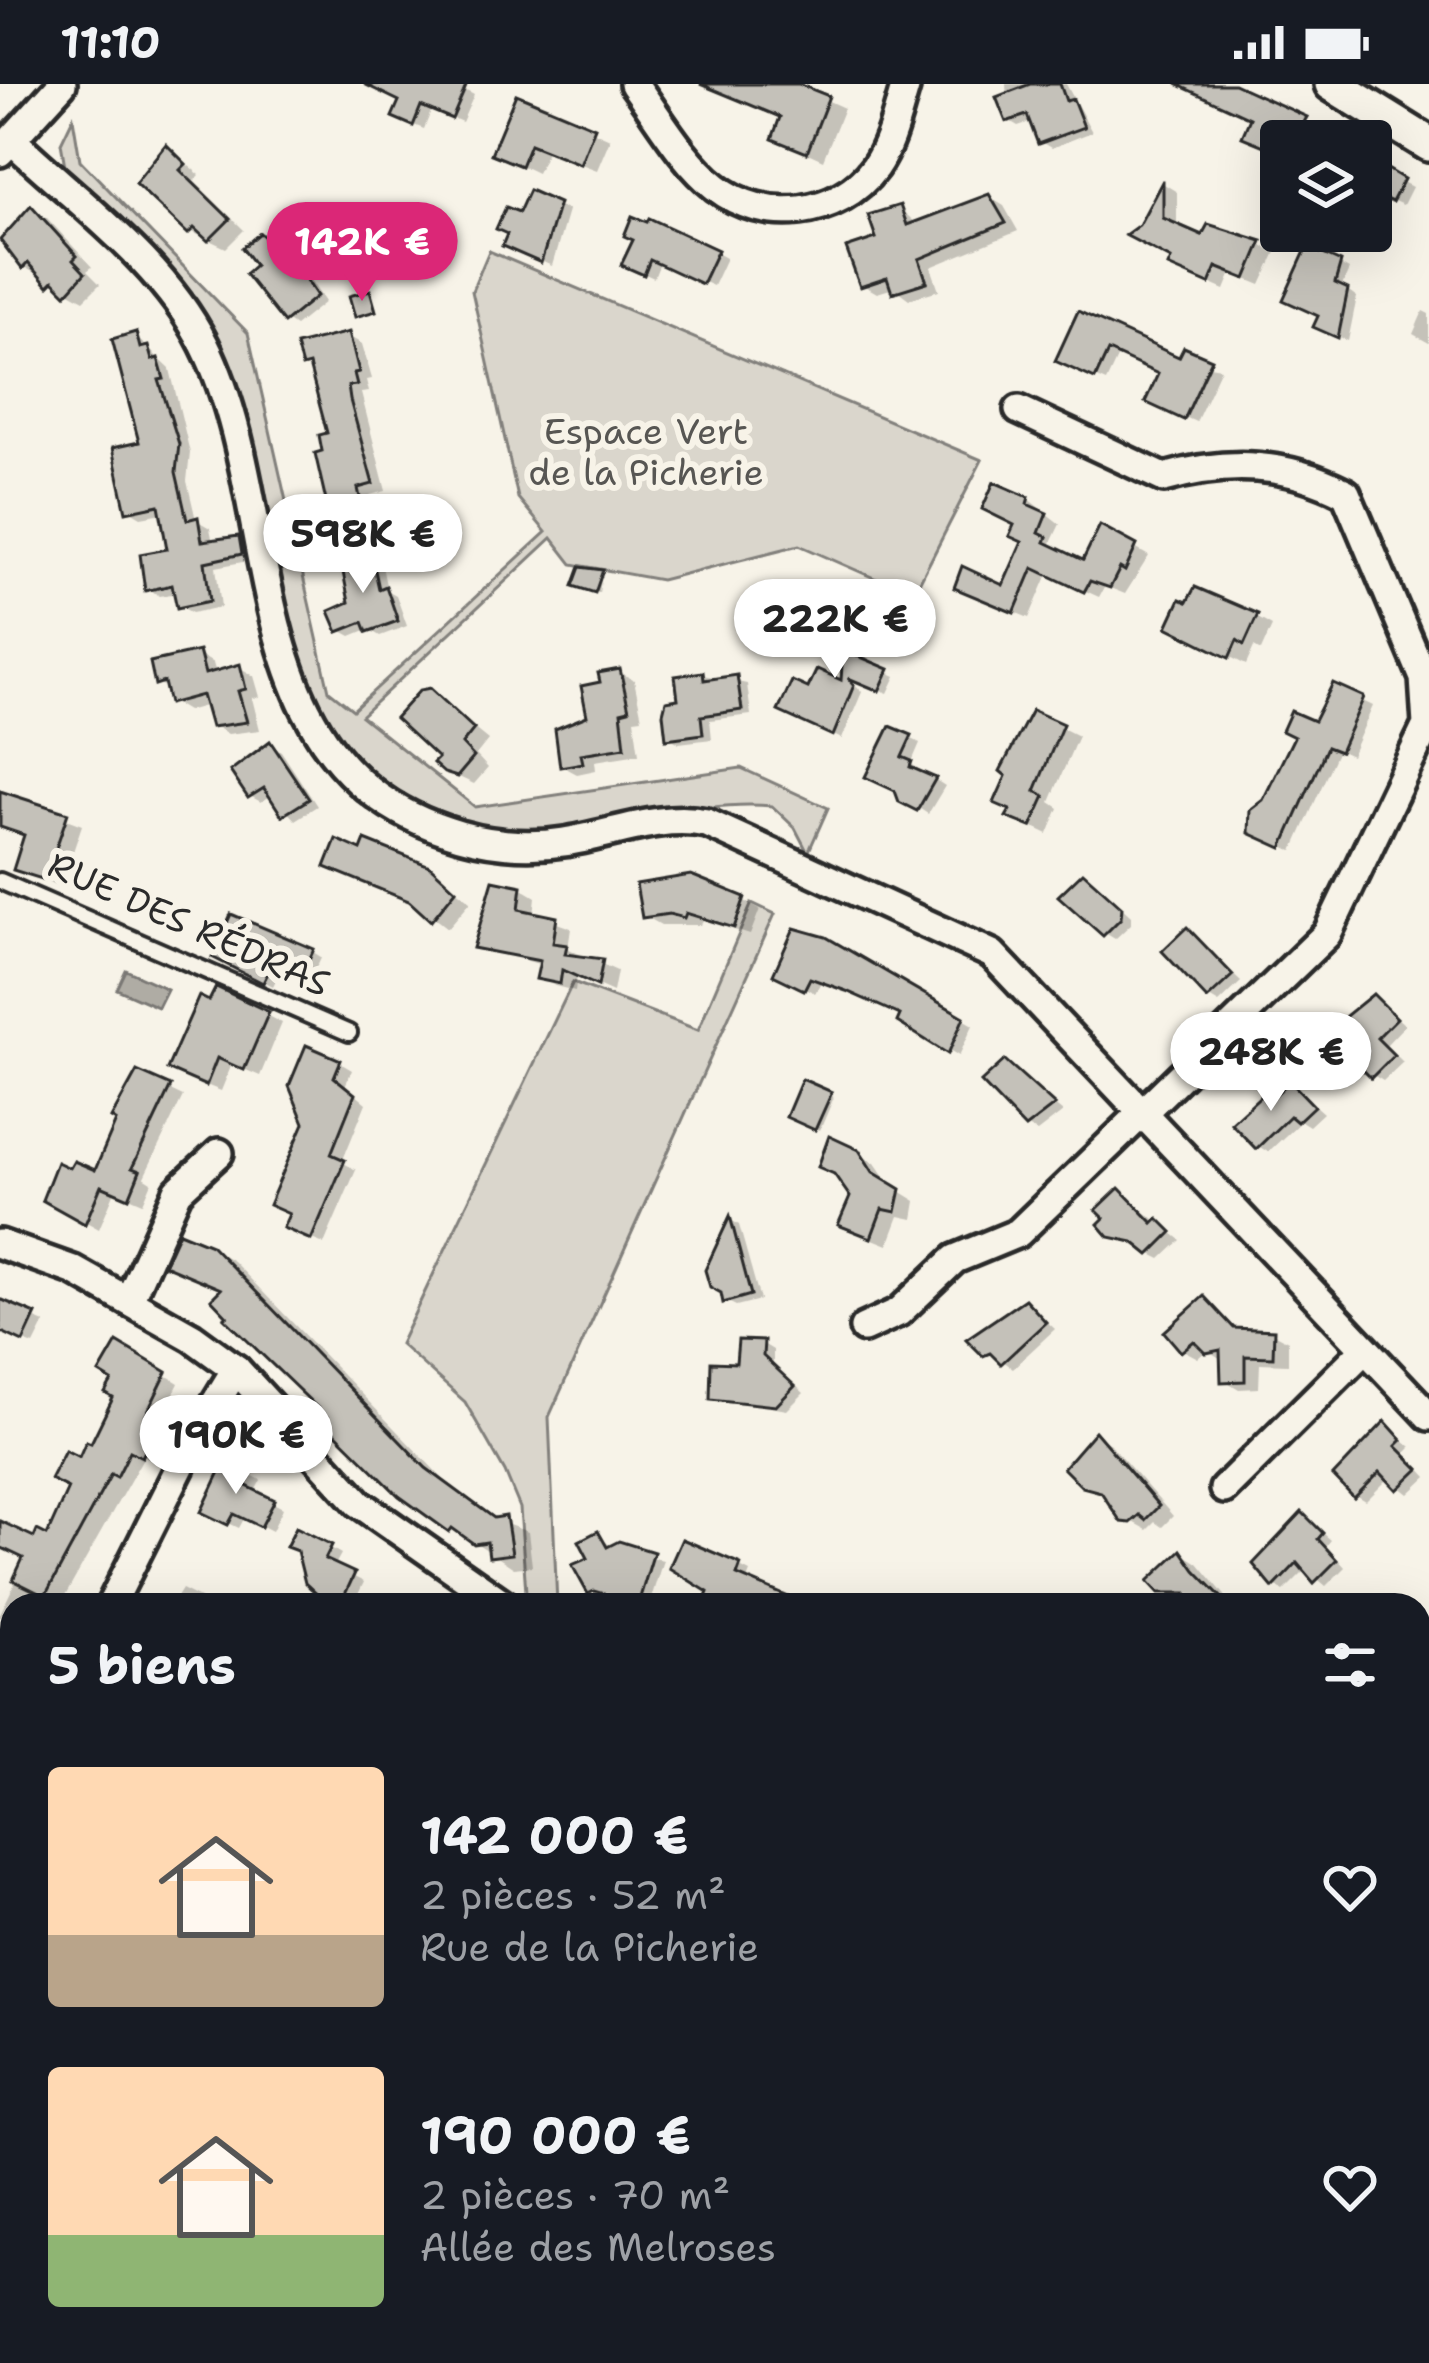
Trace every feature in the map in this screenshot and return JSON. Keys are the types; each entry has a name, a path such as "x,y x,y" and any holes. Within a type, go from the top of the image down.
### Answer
{"street":[{"path":"62,84 6,146 151,270 202,339 234,436 287,671 316,730 357,779 418,819 484,841 562,843 684,818 811,868 992,954 1429,1416"},
{"path":"634,84 715,186 736,200 770,211 801,212 856,188 875,167 905,88"},
{"path":"1331,84 1429,144"},
{"path":"864,1328 899,1312 955,1259 1018,1233 1328,934 1427,725 1424,678 1346,493 1322,481 1245,463 1210,465 1164,478 1019,410"},
{"path":"130,1298 178,1191 219,1153"},
{"path":"0,1244 130,1298 236,1370 359,1503 488,1593"},
{"path":"1223,1489 1365,1349"},
{"path":"117,1593 197,1433 236,1370"}],"lane":[{"name":"RUE DES RÉDRAS","path":"0,881 349,1034"}],"green space":[{"name":"Espace Vert de la Picherie","path":"73,118 80,160 248,333 329,691 353,710 546,532 518,498 472,291 489,251 982,460 913,595 799,545 661,580 572,564 552,538 361,716 475,807 741,768 828,808 808,853 795,828 772,806 710,807 589,827 528,830 466,822 416,804 376,778 345,744 320,703 301,656 227,362 214,335 65,166 61,143"},
{"path":"752,903 775,914 549,1417 556,1593 528,1593 520,1508 505,1472 465,1402 400,1344 573,982 698,1030"}],"shaded area":[{"path":"126,970 167,989 158,1007 117,989"}],"building":[{"path":"364,84 467,84 452,119 421,106 413,126 392,117 399,101"},
{"path":"700,84 799,84 829,96 807,153 772,139 780,117"},
{"path":"1030,84 1060,84 1066,101 1073,99 1084,127 1038,144 1027,115 1006,122 996,97"},
{"path":"1176,84 1234,84 1307,117 1260,120 1260,144 1242,137 1250,118"},
{"path":"516,94 595,127 580,164 530,144 521,166 491,154"},
{"path":"166,144 186,164 180,170 230,219 208,241 194,228 188,234 135,183"},
{"path":"1392,172 1404,179 1392,202"},
{"path":"1163,180 1163,218 1202,235 1208,224 1260,240 1260,246 1246,279 1216,267 1209,284 1168,266 1171,259 1125,235 1139,225"},
{"path":"529,190 559,203 541,263 502,246 507,234 496,229 506,207 519,212"},
{"path":"989,194 1006,223 919,259 927,282 892,293 887,278 860,287 846,248 876,238 868,215 900,205 907,225"},
{"path":"31,205 77,256 73,260 85,273 66,294 53,281 48,286 28,263 22,269 0,240"},
{"path":"632,216 647,222 649,218 718,250 702,284 650,260 644,275 621,265 633,240 624,236"},
{"path":"260,233 297,266 317,296 284,323 245,274 255,265 242,248"},
{"path":"1305,252 1318,252 1341,262 1335,283 1348,289 1338,338 1313,327 1318,316 1283,300"},
{"path":"370,290 376,311 355,317 349,296"},
{"path":"1078,311 1179,357 1184,347 1212,359 1184,420 1145,402 1158,374 1108,351 1095,379 1055,361"},
{"path":"136,332 140,348 148,346 152,360 158,358 164,379 159,380 179,444 176,472 187,520 198,517 202,541 239,536 242,554 205,562 210,601 177,608 172,585 145,591 140,554 167,549 159,505 126,512 112,448 139,442 112,339"},
{"path":"349,332 359,372 354,373 357,385 348,386 350,400 373,484 358,488 362,507 329,514 315,453 322,451 319,435 327,433 309,365 302,367 296,345"},
{"path":"994,482 1029,497 1027,504 1047,513 1039,533 1047,537 1045,542 1083,560 1100,525 1137,545 1125,571 1120,568 1110,588 1090,581 1084,592 1033,568 1014,613 954,588 962,566 1003,585 1022,542 1009,536 1014,525 982,509"},
{"path":"371,552 379,589 386,586 398,621 367,632 363,622 338,632 329,611 349,602 340,557"},
{"path":"580,567 603,570 595,593 573,586"},
{"path":"1195,587 1258,614 1244,645 1237,640 1229,658 1167,627 1180,599 1187,602"},
{"path":"846,607 874,619 858,656 889,669 879,691 848,678 854,685 833,736 778,711 792,681 808,688 817,669 841,680"},
{"path":"199,651 205,674 240,664 246,689 238,691 247,722 211,727 202,695 169,704 164,682 155,685 150,662"},
{"path":"620,669 629,710 621,712 625,747 581,754 583,763 560,767 555,729 587,716 581,686 600,682 598,673"},
{"path":"703,672 704,680 737,675 742,710 701,716 703,734 666,739 663,713 666,701 678,699 675,676"},
{"path":"1333,683 1364,697 1340,752 1327,747 1282,848 1249,833 1250,810 1263,800 1294,737 1282,731 1291,711 1314,721"},
{"path":"430,688 474,729 462,744 474,757 457,777 433,763 438,758 395,718 420,690"},
{"path":"1032,710 1063,724 1035,791 1045,796 1031,827 1006,817 1010,810 994,803 1006,776 1000,771"},
{"path":"890,726 912,735 902,757 912,761 910,767 936,778 917,811 899,802 895,791 865,777"},
{"path":"270,741 309,799 282,816 264,788 248,798 230,771"},
{"path":"0,791 68,813 45,880 13,870 24,835 0,827"},
{"path":"336,839 361,850 365,840 430,866 456,890 431,921 409,901 325,867"},
{"path":"1083,872 1122,907 1121,918 1103,936 1058,896"},
{"path":"691,875 745,897 734,928 686,913 684,918 669,914 642,918 636,884"},
{"path":"493,880 522,886 519,909 557,917 553,943 567,945 565,954 603,959 598,986 562,970 560,984 536,979 540,961 473,948"},
{"path":"231,914 314,949 300,980 271,967 263,983 212,957"},
{"path":"1187,927 1233,975 1207,999 1162,951"},
{"path":"794,928 826,937 964,1017 948,1054 897,1022 900,1015 810,978 804,990 773,975"},
{"path":"216,987 269,1012 244,1070 217,1058 206,1086 167,1069 199,996 209,1001"},
{"path":"1373,994 1397,1018 1377,1038 1394,1055 1371,1078 1326,1032"},
{"path":"306,1045 341,1060 334,1077 355,1094 331,1154 345,1160 311,1240 283,1228 289,1214 269,1205 304,1123 289,1086"},
{"path":"1005,1060 1055,1105 1025,1128 981,1082"},
{"path":"137,1071 171,1086 132,1168 140,1171 129,1198 101,1186 85,1224 42,1200 57,1162 70,1168 74,1161 95,1170 116,1121 111,1118"},
{"path":"802,1079 832,1092 815,1130 786,1117"},
{"path":"1290,1081 1314,1106 1297,1122 1290,1116 1256,1149 1231,1123 1267,1090 1274,1096"},
{"path":"829,1136 859,1150 873,1172 901,1189 896,1212 882,1209 871,1238 838,1225 850,1197 834,1174 818,1167"},
{"path":"1119,1188 1153,1223 1158,1218 1172,1232 1149,1255 1133,1242 1109,1237 1098,1224 1104,1218 1096,1210"},
{"path":"730,1216 751,1295 723,1303 721,1293 710,1287 705,1270"},
{"path":"179,1232 211,1245 426,1468 494,1518 506,1516 512,1554 489,1557 487,1542 474,1544 452,1528 449,1532 399,1496 323,1421 327,1417 224,1318 227,1316 211,1299 221,1289 164,1265"},
{"path":"1204,1296 1234,1328 1274,1330 1273,1357 1245,1356 1245,1381 1221,1382 1220,1350 1206,1353 1194,1341 1181,1352 1164,1332"},
{"path":"0,1299 36,1314 23,1342 0,1331"},
{"path":"1025,1299 1046,1322 1001,1364 990,1353 983,1356 966,1339"},
{"path":"738,1340 764,1341 763,1356 795,1386 776,1406 710,1399 711,1362 736,1363"},
{"path":"117,1342 167,1372 144,1419 158,1426 142,1457 130,1451 117,1477 111,1474 47,1593 39,1593 13,1580 23,1558 0,1547 0,1521 34,1537 37,1530 47,1535 68,1488 50,1479 65,1450 79,1457 86,1441 91,1443 113,1398 105,1393 112,1381 99,1373"},
{"path":"1385,1421 1402,1440 1396,1446 1419,1469 1397,1490 1380,1472 1354,1498 1333,1476"},
{"path":"1095,1431 1159,1506 1145,1520 1139,1515 1130,1523 1121,1522 1101,1492 1082,1487 1063,1468"},
{"path":"226,1459 252,1472 245,1485 275,1500 261,1527 234,1514 228,1525 201,1512"},
{"path":"1302,1512 1323,1533 1318,1539 1337,1560 1314,1583 1297,1563 1273,1588 1253,1564"},
{"path":"296,1527 332,1545 325,1559 355,1573 346,1593 316,1593 305,1583 297,1551 286,1547"},
{"path":"598,1531 607,1547 619,1541 654,1552 641,1593 587,1593 572,1565 588,1558 579,1541"},
{"path":"682,1539 741,1564 737,1575 779,1593 708,1593 669,1568"},
{"path":"1181,1550 1217,1593 1159,1593 1148,1581"}]}
